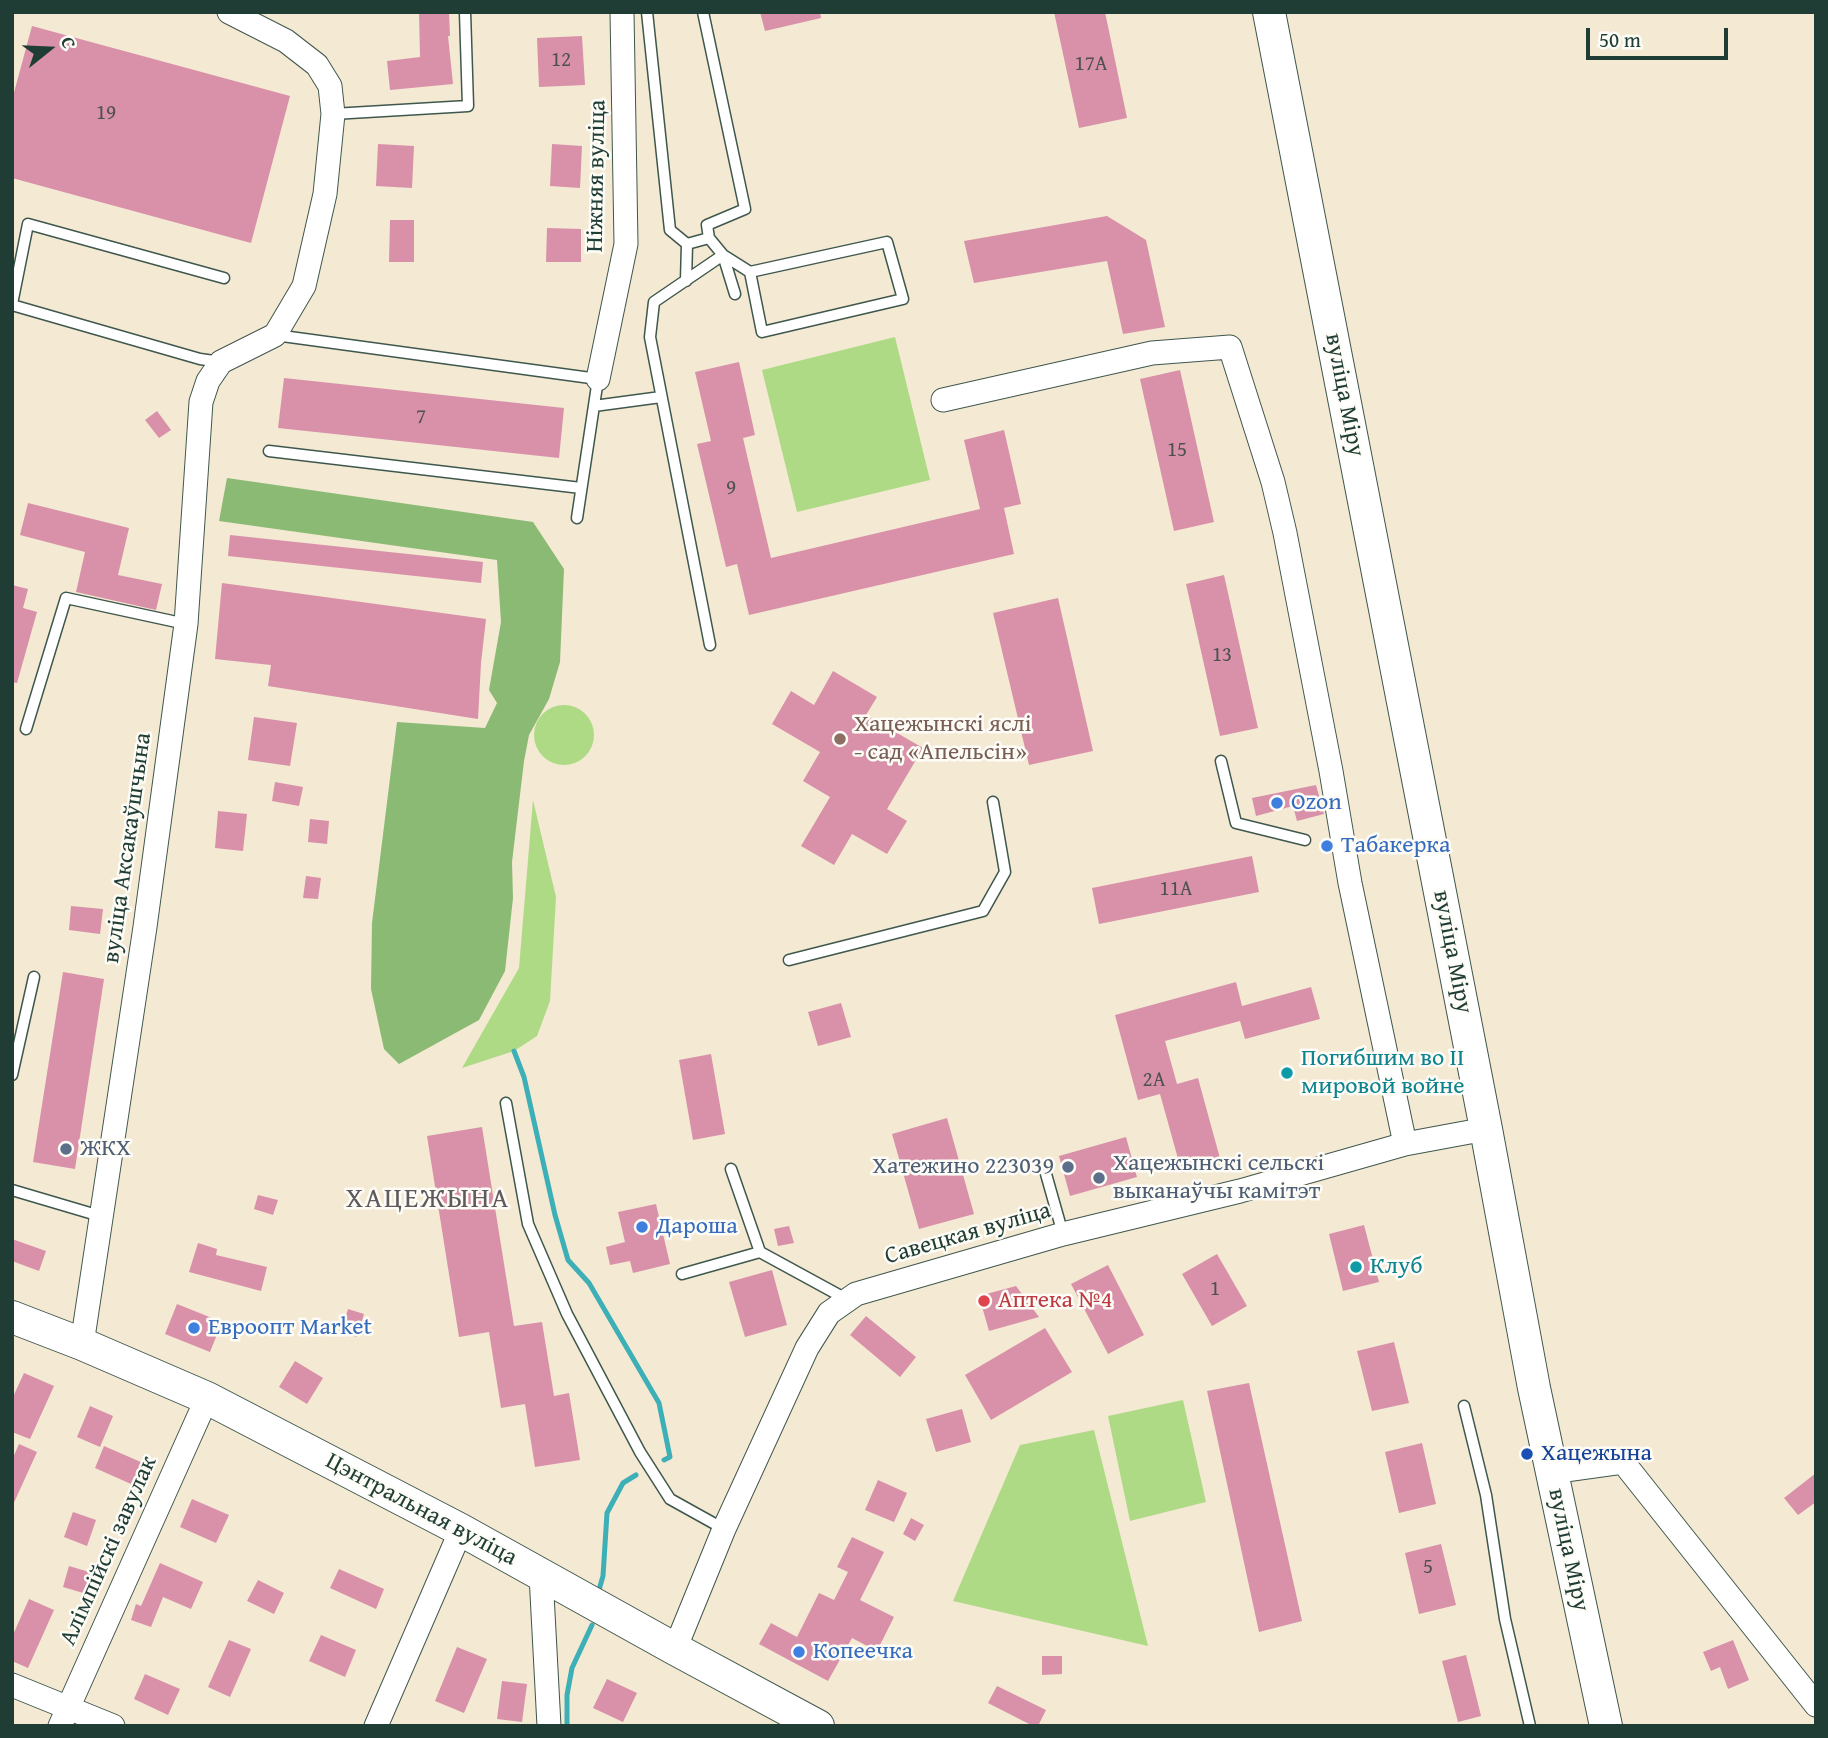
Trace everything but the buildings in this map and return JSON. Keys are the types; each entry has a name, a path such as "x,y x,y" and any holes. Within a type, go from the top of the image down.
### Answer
{"main road":[{"name":"вуліца Міру","path":"1269,12 1552,1472 1606,1726"},
{"name":"Цэнтральная вуліца","path":"12,1317 207,1398 461,1530 675,1650 818,1726"}],"street":[{"path":"221,362 275,335 304,286 325,194 333,114 330,86 317,65 286,41 229,12"},
{"name":"Ніжняя вуліца","path":"598,379 626,244 622,12"},
{"path":"943,400 1152,353 1230,347 1273,482 1285,533 1350,883 1405,1144"},
{"name":"вуліца Аксакаўшчына","path":"82,1345 145,927 186,624 201,402 208,381 221,362"},
{"name":"Савецкая вуліца","path":"675,1650 724,1529 807,1348 829,1313 856,1294 1062,1234 1240,1191 1405,1144 1486,1129"},
{"name":"Алімпійскі завулак","path":"64,1716 207,1398"},
{"path":"1552,1472 1623,1462 1816,1705"},
{"path":"376,1726 461,1530"},
{"path":"541,1575 549,1726"},
{"path":"12,1685 64,1716 113,1726"}],"lane":[{"path":"333,114 468,106 466,12"},
{"path":"647,12 670,230 687,244"},
{"path":"703,12 746,209 707,225 709,238 723,255 750,272 887,242 903,299 762,332 750,272"},
{"path":"221,362 200,359 12,304 28,223 224,278"},
{"path":"687,244 709,238"},
{"path":"686,281 687,244"},
{"path":"710,645 650,337 654,302 723,255"},
{"path":"723,255 735,294"},
{"path":"275,335 598,379 577,518"},
{"path":"594,405 661,397"},
{"path":"269,451 581,488"},
{"path":"26,729 66,598 186,624"},
{"path":"1220,761 1236,822 1305,841"},
{"path":"789,960 983,911 1005,872 993,802"},
{"path":"12,1075 34,977"},
{"path":"506,1102 528,1224 567,1314 640,1452 670,1499 724,1529"},
{"path":"731,1169 760,1252 848,1300"},
{"path":"1046,1174 1058,1210 1062,1234"},
{"path":"12,1190 100,1216"},
{"path":"682,1274 760,1252"},
{"path":"1464,1406 1486,1495 1505,1619 1530,1726"}],"green space":[{"path":"895,337 930,480 797,512 762,370"},
{"path":"227,478 533,522 564,569 560,662 549,699 529,735 524,761 512,862 513,898 505,971 479,1020 399,1064 384,1049 371,989 372,923 397,722 485,728 497,703 489,690 501,622 497,560 219,521"},
{"path":"558,705 570,705 589,718 594,735 592,747 581,760 570,765 558,765 539,752 534,741 534,729 547,710"},
{"path":"533,800 556,897 550,1001 537,1036 514,1051 462,1068 519,968"},
{"path":"1183,1400 1206,1502 1130,1521 1108,1416"},
{"path":"1094,1430 1148,1646 953,1601 1020,1445"}],"waterway":[{"path":"514,1051 524,1077 555,1215 568,1260 589,1283 659,1403 670,1457 664,1460"},
{"path":"599,1590 603,1576 607,1513 623,1483 636,1475"},
{"path":"567,1726 567,1695 572,1668 592,1625"}],"place":[{"name":"Хацежынскі яслі - сад «Апельсін»","path":"840,739"},
{"name":"Ozon","path":"1277,803"},
{"name":"Табакерка","path":"1327,846"},
{"name":"Погибшим во II мировой войне","path":"1287,1073"},
{"name":"ЖКХ","path":"66,1149"},
{"name":"Хатежино 223039","path":"1068,1167"},
{"name":"Хацежынскі сельскі выканаўчы камітэт","path":"1099,1178"},
{"name":"Дароша","path":"642,1227"},
{"name":"Клуб","path":"1356,1267"},
{"name":"Аптека №4","path":"984,1301"},
{"name":"Евроопт Market","path":"194,1328"},
{"name":"Хацежына","path":"1527,1454"},
{"name":"Копеечка","path":"799,1652"}],"district":[{"name":"ХАЦЕЖЫНА","path":"428,1200"}]}
